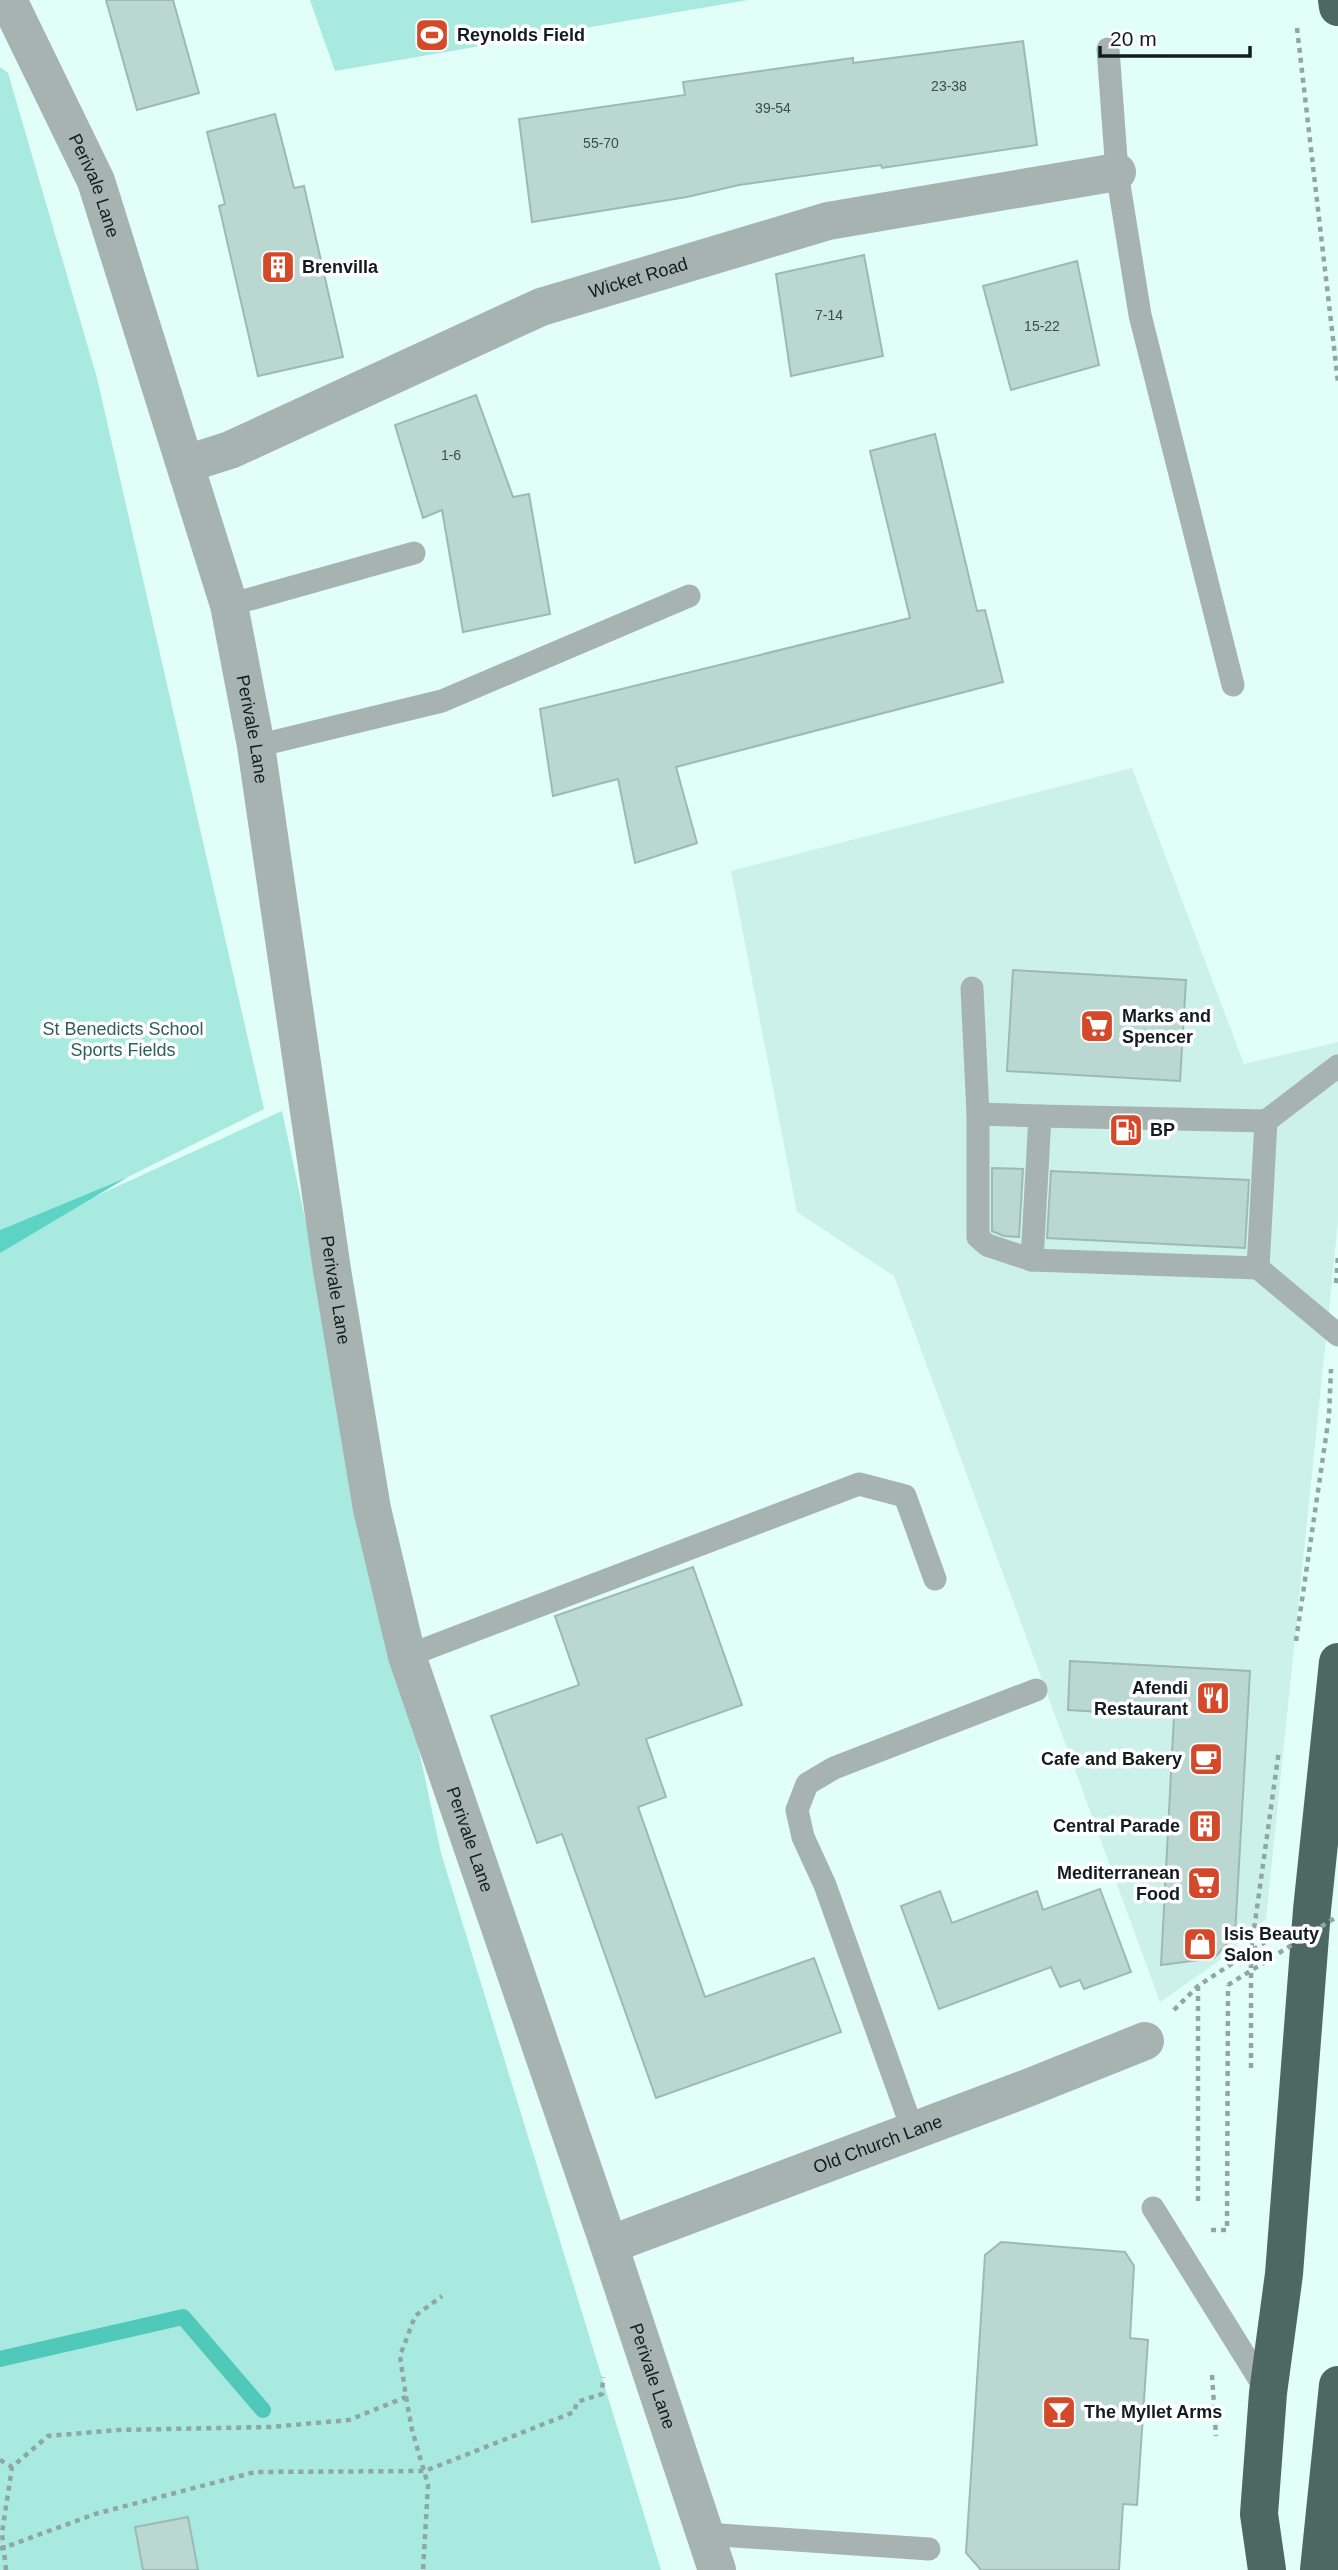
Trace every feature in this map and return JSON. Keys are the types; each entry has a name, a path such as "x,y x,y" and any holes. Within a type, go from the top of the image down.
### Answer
{"highway":[{"path":"1337,0 1338,7"},
{"path":"1267,2570 1259,2514 1268,2393 1325,1913 1338,1662"},
{"path":"1319,2570 1338,2385"}],"street":[{"name":"Perivale Lane","path":"8,0 96,181 229,606 256,746 334,1283 372,1508 407,1656 609,2245 717,2570"},
{"name":"Wicket Road","path":"186,464 230,450 541,307 828,220 1117,172"},
{"name":"Old Church Lane","path":"609,2245 1145,2041"}],"lane":[{"path":"1108,49 1117,172 1140,315 1233,685"},
{"path":"229,606 414,553"},
{"path":"256,746 442,701 689,596"},
{"path":"972,988 978,1114 978,1237 987,1245 1032,1259 1258,1268 1338,1335"},
{"path":"978,1114 1266,1121 1338,1066"},
{"path":"1032,1259 1040,1116"},
{"path":"1258,1268 1266,1121"},
{"path":"407,1656 859,1484 905,1496 935,1579"},
{"path":"913,2131 825,1885 803,1837 797,1810 807,1784 834,1768 1036,1690"},
{"path":"1153,2208 1268,2393"},
{"path":"705,2534 929,2549"}],"path":[{"path":"1297,27 1338,382"},
{"path":"1208,2230 1227,2231 1228,1985 1325,1913"},
{"path":"1198,2215 1198,1986 1325,1913"},
{"path":"423,2570 428,2485 412,2430 400,2356 415,2316 442,2296"},
{"path":"2,2549 95,2514 255,2472 425,2471 574,2412 576,2402 602,2394 604,2368"},
{"path":"6,2570 2,2533 12,2467 48,2436 118,2430 270,2427 349,2420 406,2397"},
{"path":"0,2460 12,2467"}],"shaded area":[{"path":"1132,768 1244,1064 1338,1042 1338,1222 1266,1919 1216,1963 1160,2002 894,1276 797,1212 731,871"}],"green space":[{"name":"Reynolds Field","path":"310,0 748,0 335,71"},
{"name":"St Benedicts School Sports Fields","path":"0,67 8,73 97,378 264,1109 128,1177 0,1230"},
{"path":"282,1111 441,1853 661,2570 0,2570 0,1240"},
{"path":"128,1177 0,1253 0,1230"}],"building":[{"path":"106,0 173,0 199,93 137,110"},
{"path":"1023,41 1037,145 882,168 881,165 739,185 687,197 532,222 519,119 685,95 683,82 853,58 853,63"},
{"name":"Brenvilla","path":"275,114 294,188 304,186 343,357 258,376 219,206 225,204 207,132"},
{"path":"864,255 883,356 791,376 776,274"},
{"path":"1077,261 1099,365 1011,390 983,286"},
{"path":"476,395 513,497 529,494 550,614 463,632 442,510 423,518 395,425"},
{"path":"935,434 977,611 985,610 1003,682 676,767 697,843 635,863 618,779 553,796 540,709 910,618 870,451"},
{"name":"Marks and Spencer","path":"1013,970 1186,980 1180,1081 1007,1071"},
{"path":"992,1168 1023,1169 1019,1237 1004,1236 992,1231"},
{"path":"1051,1171 1249,1180 1245,1248 1047,1238"},
{"path":"693,1567 742,1705 646,1739 666,1797 638,1807 705,1997 814,1958 841,2032 656,2098 562,1834 537,1843 491,1716 579,1685 555,1616"},
{"name":"Central Parade","path":"1070,1661 1250,1671 1235,1935 1214,1958 1161,1965 1174,1716 1068,1710"},
{"path":"1100,1889 1131,1972 1084,1989 1080,1980 1060,1987 1051,1967 939,2009 901,1906 940,1891 952,1923 1037,1891 1043,1910"},
{"name":"The Myllet Arms","path":"1001,2242 1125,2252 1134,2266 1130,2338 1148,2340 1137,2505 1123,2504 1119,2570 981,2570 966,2553 985,2255"},
{"path":"188,2517 198,2570 143,2570 135,2527"}],"waterway":[{"path":"0,2359 183,2317 263,2410"}],"place":[{"name":"Reynolds Field","path":"432,35"},
{"name":"Brenvilla","path":"278,267"},
{"name":"Marks and Spencer","path":"1097,1026"},
{"name":"BP","path":"1126,1130"},
{"name":"Afendi Restaurant","path":"1213,1698"},
{"name":"Cafe and Bakery","path":"1206,1759"},
{"name":"Central Parade","path":"1205,1826"},
{"name":"Mediterranean Food","path":"1204,1883"},
{"name":"Isis Beauty Salon","path":"1200,1944"},
{"name":"The Myllet Arms","path":"1059,2412"}]}
